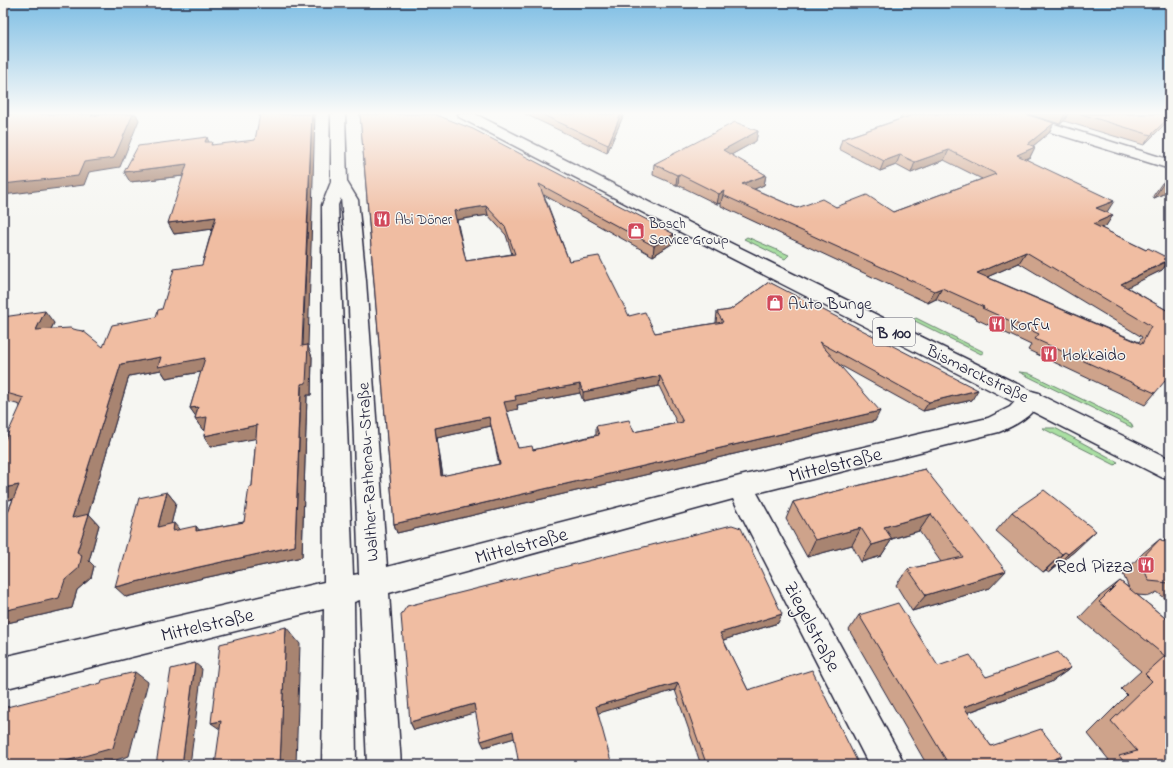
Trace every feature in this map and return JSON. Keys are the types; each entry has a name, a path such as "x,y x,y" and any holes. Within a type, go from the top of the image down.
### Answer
{"street":[{"name":"Walther-Rathenau-Straße","path":"339,150 339,182 330,205 339,593 339,765"},
{"name":"Bismarckstraße","path":"534,150 710,240 1031,399 1170,470"},
{"path":"1122,150 1170,165"},
{"name":"Walther-Rathenau-Straße","path":"339,182 350,200 357,281 384,765"},
{"name":"Mittelstraße","path":"3,673 339,593 740,488 991,426 1009,420 1022,411 1031,399"},
{"name":"Ziegelstraße","path":"740,488 887,765"}],"green space":[{"path":"747,237 789,255 785,259 744,239"},
{"path":"916,318 984,352 981,354 913,320"},
{"path":"1019,372 1028,373 1131,423 1133,428"},
{"path":"1042,428 1055,428 1118,462 1115,465"}],"building":[{"path":"3,150 118,150 114,158 84,162 78,176 3,184"},
{"path":"136,150 310,150 302,346 308,345 306,383 301,384 295,546 115,587 139,498 167,492 158,527 174,523 173,531 196,526 196,531 244,522 249,487 252,486 257,425 204,436 207,417 195,419 198,407 190,408 205,358 158,367 161,357 121,364 72,518 89,514 77,552 82,555 79,568 65,580 59,598 3,611 3,524 19,485 3,488 3,444 24,398 3,392 3,317 45,311 36,330 70,328 83,331 103,347 112,325 156,317 158,310 162,309 174,269 202,265 216,217 168,223 187,164 124,172"},
{"path":"363,150 513,150 674,234 654,246 539,184 569,261 599,256 629,316 645,312 655,333 723,322 717,312 730,310 769,282 978,390 929,402 819,342 880,411 394,524","holes":["486,206 505,226 515,254 466,261 454,211","660,376 683,422 634,432 629,420 596,426 599,435 533,450 532,446 518,448 504,402 516,400 515,396 580,384 583,392","489,417 500,464 441,476 435,428"]},
{"path":"681,150 723,150 766,175 742,184 797,208 822,199 836,207 867,195 893,212 996,174 949,150 915,162 900,155 884,161 863,150 1029,150 1017,155 1114,201 1096,208 1113,215 1093,224 1146,250 1148,248 1170,259 1121,284 1170,312 1170,375 1155,393 1035,339 1039,334 982,308 984,307 942,288 934,291 723,195 724,191 719,194 679,174 677,175 654,164","holes":["1026,252 1151,326 1142,344 977,273"]},
{"path":"1170,175 1170,181 1163,184 1162,183"},
{"path":"925,469 1006,571 926,595 908,569 963,557 931,514 884,527 892,539 872,545 861,528 815,540 793,502"},
{"path":"1044,490 1096,531 1068,554 1065,552 1062,554 1012,512"},
{"path":"732,525 741,528 782,614 720,633 748,690 812,670 859,765 701,765 706,763 678,683 596,706 612,765 519,765 513,731 481,741 474,704 410,722 401,615 407,606"},
{"path":"1170,537 1170,582 1149,581 1140,560 1160,539 1164,542"},
{"path":"1120,581 1170,622 1170,765 1127,765 1119,756 1137,751 1111,721 1152,681 1145,674 1165,656 1099,602"},
{"path":"898,603 938,666 970,655 986,677 1058,652 1071,668 964,707 991,746 1041,729 1062,756 1038,765 949,765 859,615"},
{"path":"286,627 280,765 215,765 221,721 211,723 220,644"},
{"path":"195,663 182,765 156,765 171,669"},
{"path":"135,672 113,748 52,765 3,765 3,708 101,683 102,680"}],"place":[{"name":"Abi Döner","path":"382,219"},
{"name":"Bosch Service Group","path":"636,231"},
{"name":"Auto Bunge","path":"775,303"},
{"name":"Korfu","path":"997,324"},
{"name":"Hokkaido","path":"1049,354"},
{"name":"Red Pizza","path":"1146,565"}]}
